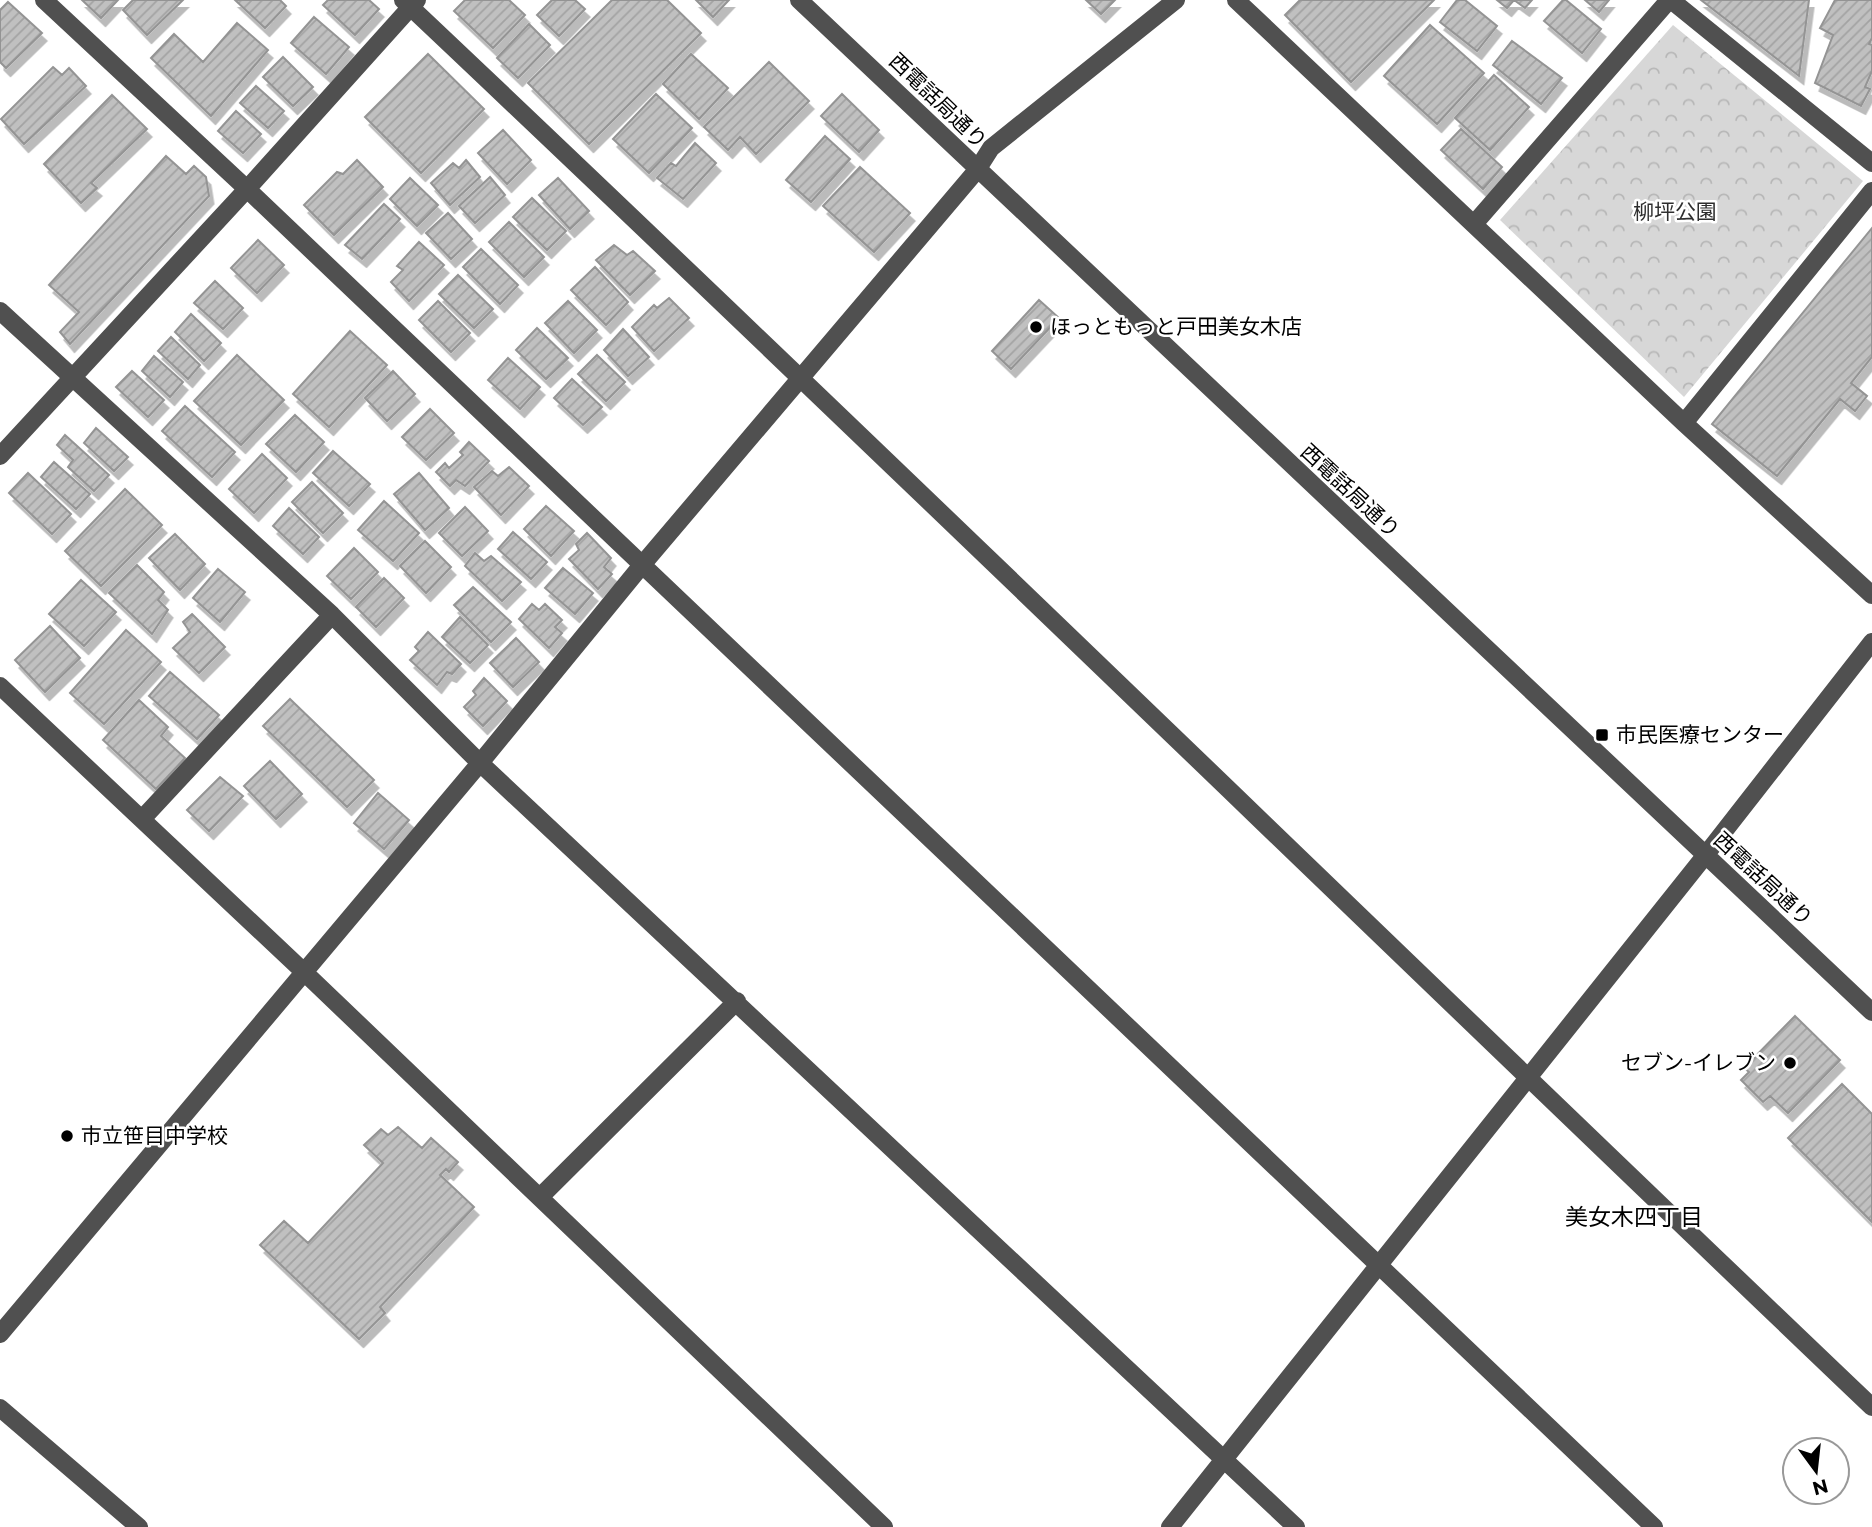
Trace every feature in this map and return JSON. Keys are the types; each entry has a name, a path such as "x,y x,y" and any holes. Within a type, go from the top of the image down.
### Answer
{"street":[{"path":"44,0 247,189 1654,1527"},
{"name":"西電話局通り","path":"799,0 1704,857 1872,1012"},
{"path":"0,1334 480,763 642,565 976,170 991,148 1176,0"},
{"path":"1236,0 1684,422 1872,595"},
{"path":"1474,224 1670,0 1872,163"},
{"path":"0,456 247,189 410,2 1872,1407"},
{"path":"1684,422 1872,191"},
{"path":"3,319 332,615 480,763 1296,1527"},
{"path":"142,819 332,615"},
{"path":"1170,1527 1872,642"},
{"path":"0,686 304,972 884,1527"},
{"path":"540,1197 737,1001"},
{"path":"0,1408 139,1527"}],"green space":[{"name":"柳坪公園","path":"1673,25 1863,181 1684,397 1500,220"}],"building":[{"path":"82,0 118,0 101,18"},
{"path":"133,0 183,0 147,35 123,10"},
{"path":"235,0 280,0 286,6 265,28"},
{"path":"328,0 369,0 379,9 355,35 323,5"},
{"path":"465,0 509,0 525,15 493,48 454,11"},
{"path":"552,0 575,0 585,9 559,36 537,15"},
{"path":"612,0 667,0 701,33 589,144 528,83"},
{"path":"696,0 729,0 713,17"},
{"path":"1086,0 1115,0 1101,14"},
{"path":"1300,0 1434,0 1351,82 1285,15"},
{"path":"1457,0 1465,0 1497,26 1477,51 1440,22"},
{"path":"1497,0 1514,0 1507,8"},
{"path":"1514,0 1532,0 1525,8"},
{"path":"1563,0 1601,29 1582,53 1544,21"},
{"path":"1585,0 1609,0 1599,12"},
{"path":"1701,0 1809,0 1799,76"},
{"path":"1835,0 1872,0 1872,38 1869,44 1872,45 1872,71 1865,87 1870,89 1861,106 1815,83 1833,35 1820,28"},
{"path":"8,2 42,33 6,68 0,62 0,10"},
{"path":"314,17 349,47 326,74 291,43"},
{"path":"237,23 268,50 211,116 151,58 174,34 203,62"},
{"path":"529,24 550,45 518,78 497,58"},
{"path":"1430,25 1484,73 1437,124 1384,76"},
{"path":"1512,41 1562,78 1541,104 1493,65"},
{"path":"428,54 484,109 421,173 365,117"},
{"path":"691,54 728,88 699,119 663,84"},
{"path":"283,57 313,87 293,106 263,77"},
{"path":"769,62 809,101 756,154 740,137 728,150 704,127"},
{"path":"53,67 62,75 69,68 86,86 24,144 1,119"},
{"path":"1494,75 1529,107 1490,150 1455,118"},
{"path":"256,86 284,111 268,128 240,103"},
{"path":"656,94 692,128 649,173 613,139"},
{"path":"842,94 879,130 859,152 821,116"},
{"path":"112,95 147,129 91,183 97,188 81,203 44,164"},
{"path":"236,111 261,134 243,153 218,131"},
{"path":"1461,129 1502,167 1483,189 1441,150"},
{"path":"503,130 531,160 507,184 478,153"},
{"path":"825,136 850,159 811,202 786,180"},
{"path":"695,143 716,163 683,199 657,178 671,163 676,166"},
{"path":"166,156 186,174 194,166 206,177 209,196 70,344 60,332 79,312 49,285"},
{"path":"357,160 383,187 334,235 304,205 337,172 343,174"},
{"path":"466,160 480,177 450,205 431,183 453,163 459,168"},
{"path":"860,167 910,213 874,252 823,206"},
{"path":"490,177 505,195 475,223 459,206"},
{"path":"410,178 438,205 417,226 390,199"},
{"path":"558,178 589,211 570,229 539,195"},
{"path":"532,198 566,231 547,250 513,217"},
{"path":"384,204 400,219 362,259 345,245"},
{"path":"448,213 472,239 451,259 426,233"},
{"path":"509,222 544,257 524,277 489,242"},
{"path":"1872,228 1872,357 1851,383 1867,396 1855,411 1840,399 1777,476 1712,424"},
{"path":"258,240 284,265 257,293 231,268"},
{"path":"419,242 444,265 409,301 391,282 403,270 397,266"},
{"path":"614,245 627,255 633,251 655,271 630,295 596,260"},
{"path":"481,249 518,285 500,304 463,267"},
{"path":"595,267 628,302 606,325 571,290"},
{"path":"458,275 493,309 474,328 439,294"},
{"path":"215,281 243,308 223,329 194,303"},
{"path":"669,298 689,318 654,351 632,327 654,305 657,308"},
{"path":"1039,300 1059,318 1011,369 992,351"},
{"path":"438,301 470,333 451,352 419,320"},
{"path":"568,301 597,330 574,353 545,323"},
{"path":"191,314 221,343 204,361 175,332"},
{"path":"537,328 568,358 546,379 516,350"},
{"path":"623,329 649,357 628,376 604,350"},
{"path":"350,331 387,365 329,427 293,394"},
{"path":"171,337 200,365 188,379 158,351"},
{"path":"237,355 284,400 241,445 194,401"},
{"path":"597,355 625,382 606,401 578,374"},
{"path":"154,356 183,382 170,397 142,371"},
{"path":"508,358 540,387 520,409 488,380"},
{"path":"132,371 164,400 148,417 116,387"},
{"path":"393,371 415,394 387,421 365,398"},
{"path":"572,379 602,407 583,425 554,398"},
{"path":"185,406 235,452 212,477 162,431"},
{"path":"430,409 454,433 426,460 402,437"},
{"path":"295,415 324,442 296,472 266,444"},
{"path":"96,428 128,457 114,471 84,443"},
{"path":"65,435 109,475 94,491 68,467 73,460 57,445"},
{"path":"469,442 489,461 465,486 456,480 450,486 436,472 445,463 449,468 463,455 460,452"},
{"path":"333,451 370,484 349,506 313,473"},
{"path":"262,454 287,478 254,513 229,489"},
{"path":"54,462 90,494 76,509 41,477"},
{"path":"509,467 529,486 501,515 474,487 492,471 498,476"},
{"path":"28,473 71,514 52,534 9,493"},
{"path":"419,473 449,508 425,530 394,494"},
{"path":"312,482 343,513 323,533 292,502"},
{"path":"125,489 162,525 101,586 65,551"},
{"path":"384,501 419,533 393,561 358,530"},
{"path":"546,506 574,531 551,556 524,529"},
{"path":"465,507 488,531 462,556 439,533"},
{"path":"289,508 319,537 303,554 273,526"},
{"path":"513,532 547,562 531,579 498,549"},
{"path":"587,533 611,558 604,567 612,574 598,589 569,559 579,550 576,544"},
{"path":"175,534 205,564 180,590 149,558"},
{"path":"425,541 451,567 426,593 400,566"},
{"path":"354,548 378,572 351,599 327,576"},
{"path":"475,553 484,561 491,556 521,582 502,601 465,566"},
{"path":"137,565 164,592 158,600 168,610 152,634 109,593"},
{"path":"563,568 593,593 575,614 545,588"},
{"path":"218,569 245,592 220,622 193,598"},
{"path":"384,578 404,598 376,627 356,607"},
{"path":"81,580 116,612 84,646 49,614"},
{"path":"473,587 511,622 491,642 454,605"},
{"path":"532,604 539,610 545,604 562,620 555,627 562,633 549,648 519,619"},
{"path":"192,614 225,647 199,673 173,648 190,632 183,622"},
{"path":"460,617 488,645 470,663 442,637"},
{"path":"50,626 80,658 45,692 15,660"},
{"path":"126,630 161,662 104,724 70,693"},
{"path":"428,632 461,664 452,674 447,672 437,685 410,660 419,651 415,647"},
{"path":"516,638 539,662 513,687 490,663"},
{"path":"170,672 219,715 197,739 149,696"},
{"path":"484,678 507,701 483,726 464,707 476,695 473,691"},
{"path":"290,699 374,780 347,807 263,726"},
{"path":"139,700 168,727 161,736 185,758 156,789 103,740"},
{"path":"270,761 302,794 276,819 244,786"},
{"path":"220,777 243,796 209,831 187,810"},
{"path":"378,793 409,820 384,849 354,823"},
{"path":"1795,1016 1840,1060 1788,1113 1770,1096 1763,1102 1741,1080 1749,1072 1744,1068"},
{"path":"1842,1084 1872,1114 1872,1222 1788,1138"},
{"path":"398,1127 422,1148 431,1138 458,1162 449,1172 446,1169 440,1175 474,1207 380,1307 385,1313 359,1339 260,1245 284,1221 308,1243 383,1163 364,1145 381,1129 388,1135"}],"place":[{"name":"ほっともっと戸田美女木店","path":"1036,327"},
{"name":"市民医療センター","path":"1602,735"},
{"name":"セブン-イレブン","path":"1790,1063"},
{"name":"市立笹目中学校","path":"67,1136"}],"district":[{"name":"美女木四丁目","path":"1634,1217"}]}
